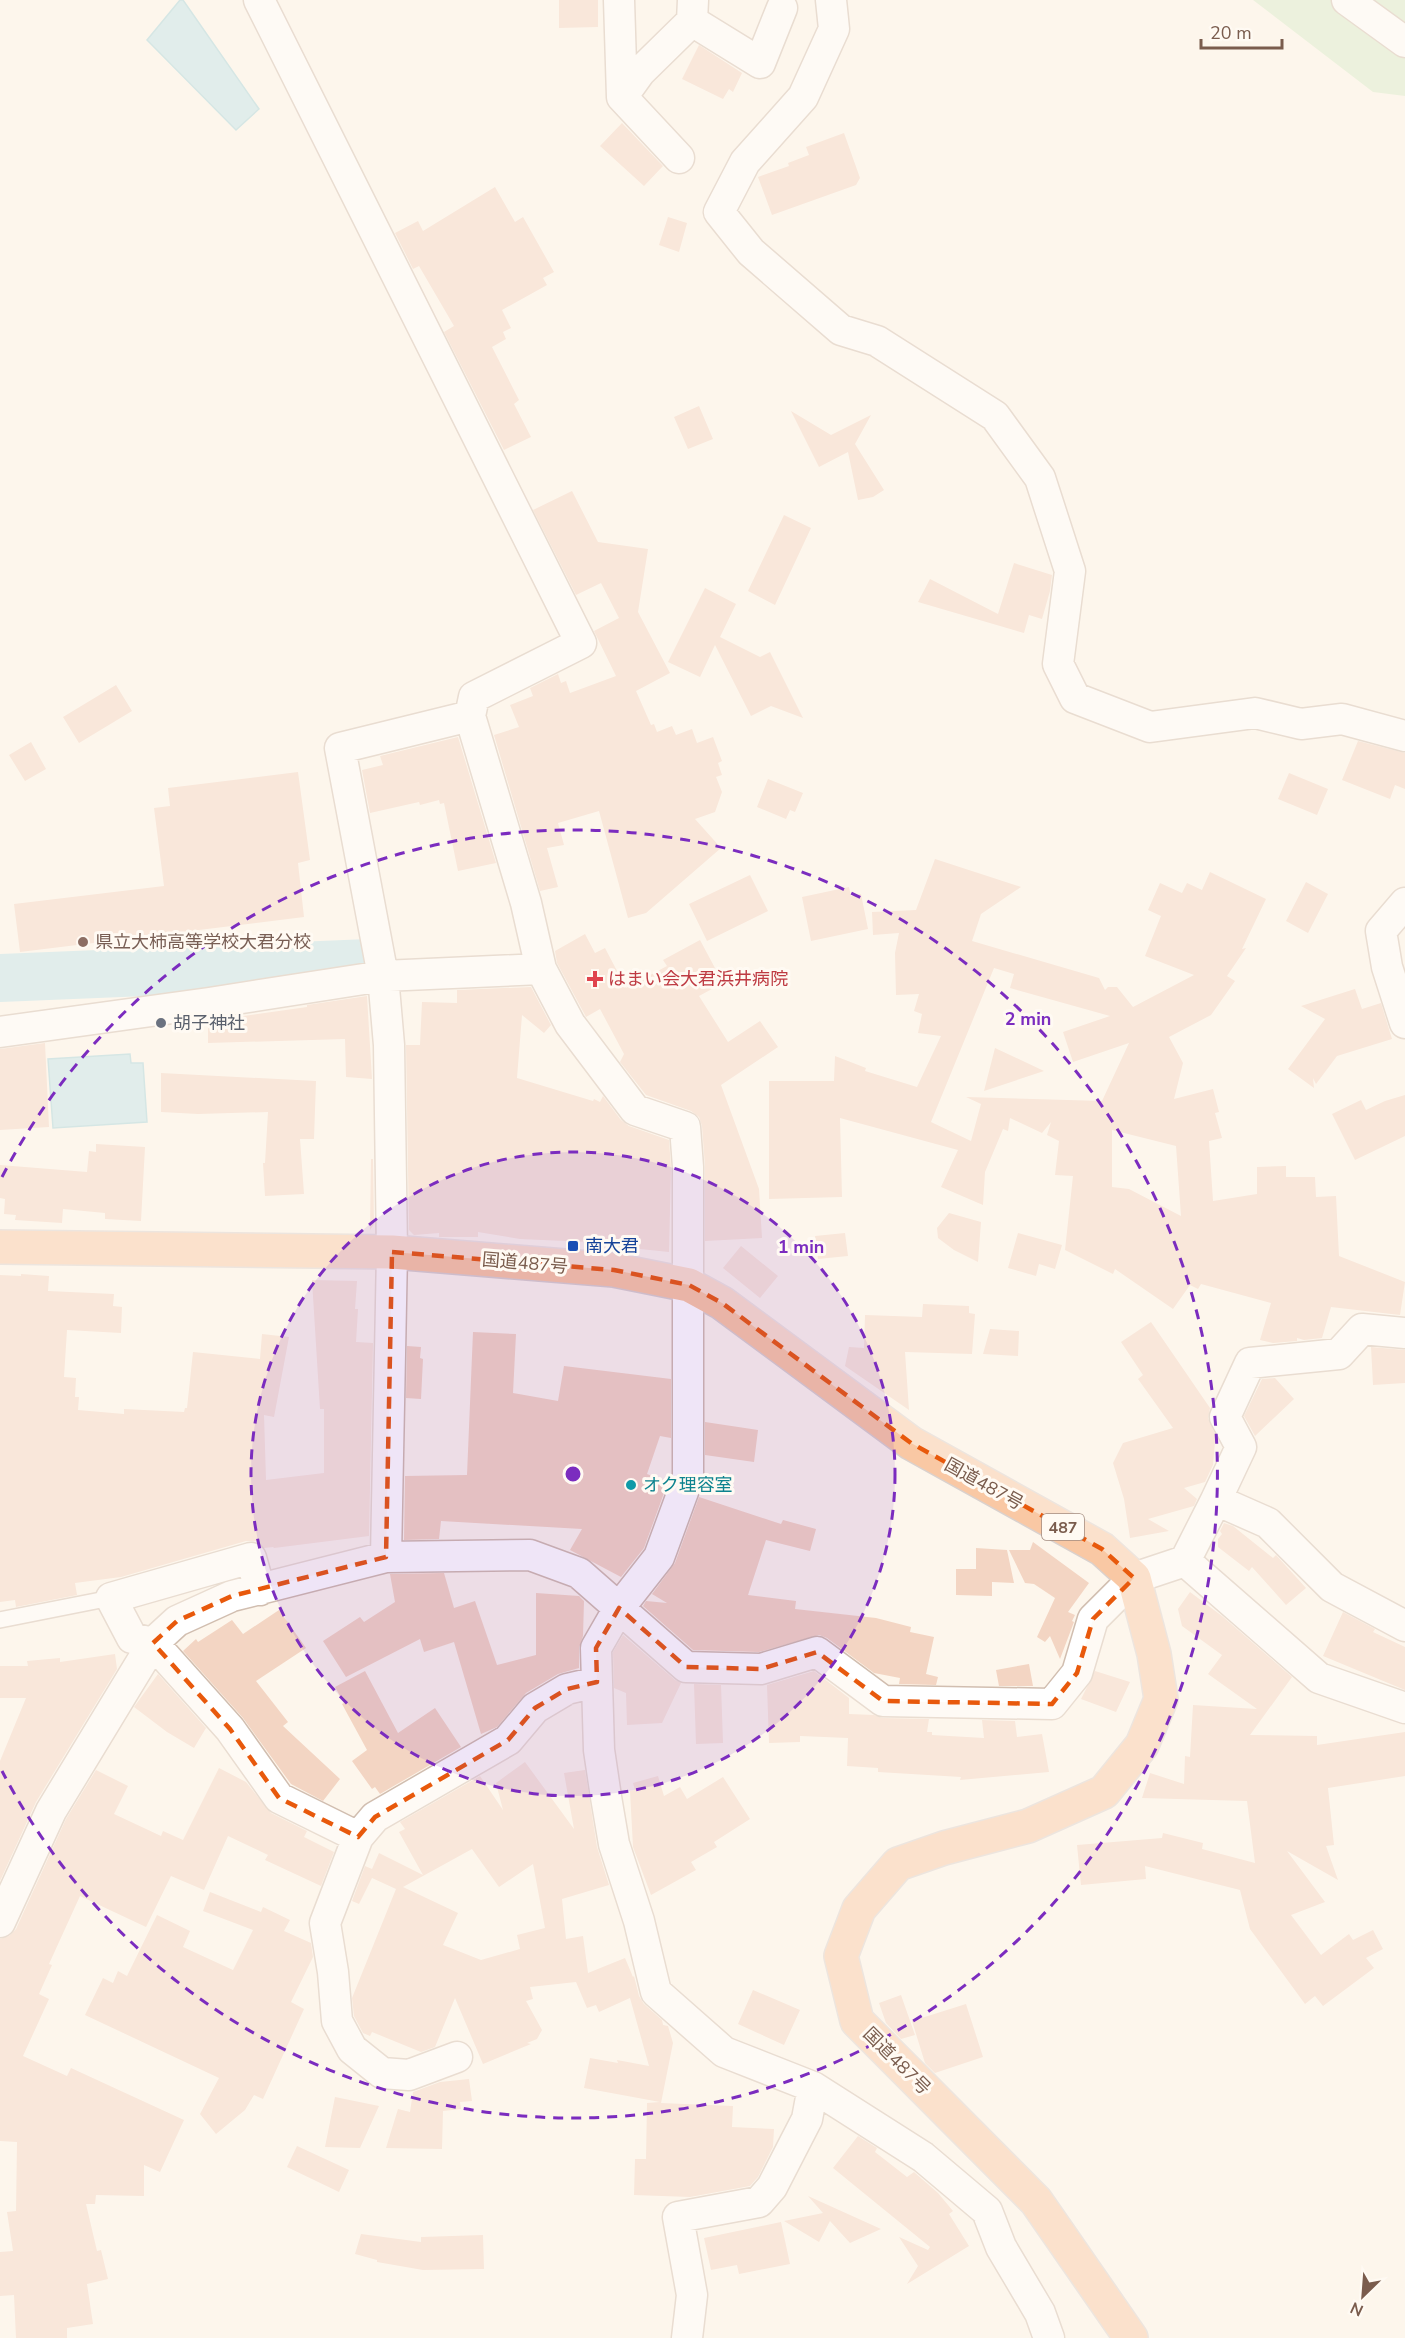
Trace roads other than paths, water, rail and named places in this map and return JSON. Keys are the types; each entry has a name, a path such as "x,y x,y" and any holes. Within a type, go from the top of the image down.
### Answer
{"highway":[{"name":"国道487号","path":"0,1247 392,1252 614,1270 689,1286 722,1303 911,1443 1102,1549 1134,1578 1154,1654 1161,1699 1142,1745 1104,1791 1028,1826 944,1848 898,1864 859,1909 840,1956 857,2021 1036,2201 1131,2338"}],"street":[{"path":"260,0 581,643 474,697 470,716 526,903 541,969 570,1024 635,1110 685,1127 688,1167 688,1478 659,1557 619,1608 596,1648 599,1750 614,1844 639,1921 656,1992 724,2052 813,2086 923,2157 987,2211 1001,2247 1040,2313 1049,2338"},
{"path":"619,0 622,97 679,158"},
{"path":"831,0 834,29 803,98 746,162 719,212 751,252 841,330 877,341 995,416 1040,478 1070,571 1058,664 1075,698 1150,727 1255,713 1300,724 1342,719 1405,736"},
{"path":"1347,0 1405,42"},
{"path":"622,97 692,10 760,63 782,8"},
{"path":"386,1557 392,1252 389,1045 383,976 340,748 470,716"},
{"path":"1405,903 1381,931 1395,955 1405,1023"},
{"path":"0,1032 383,976 541,969"},
{"path":"0,1922 51,1811 153,1643 177,1621 232,1596 386,1557 530,1555 579,1573 686,1667 761,1669 817,1652 883,1701 1052,1704 1077,1673 1093,1619 1134,1578 1185,1561 1241,1447 1225,1417 1250,1363 1339,1354 1362,1329 1405,1333"},
{"path":"1216,1500 1268,1523 1332,1587 1405,1626"},
{"path":"260,1590 251,1558 111,1598 132,1638 153,1643 230,1730 279,1798 358,1837"},
{"path":"1185,1561 1319,1678 1405,1708"},
{"path":"457,2057 409,2075 382,2073 352,2049 337,2021 333,1972 325,1923 358,1837 375,1817 508,1740 535,1708 567,1689 597,1682"},
{"path":"687,2338 692,2295 678,2217 759,2202 772,2187 807,2119 813,2086"}],"lane":[{"path":"0,1620 111,1598"}],"water":[{"path":"180,0 183,0 259,109 236,130 147,40"},
{"path":"130,1054 131,1063 143,1063 147,1122 53,1128 48,1059"}],"waterway":[{"path":"0,978 369,963"}],"place":[{"name":"県立大柿高等学校大君分校","path":"83,942"},
{"name":"はまい会大君浜井病院","path":"595,979"},
{"name":"胡子神社","path":"161,1023"},
{"name":"南大君","path":"573,1246"},
{"name":"オク理容室","path":"631,1485"}]}
